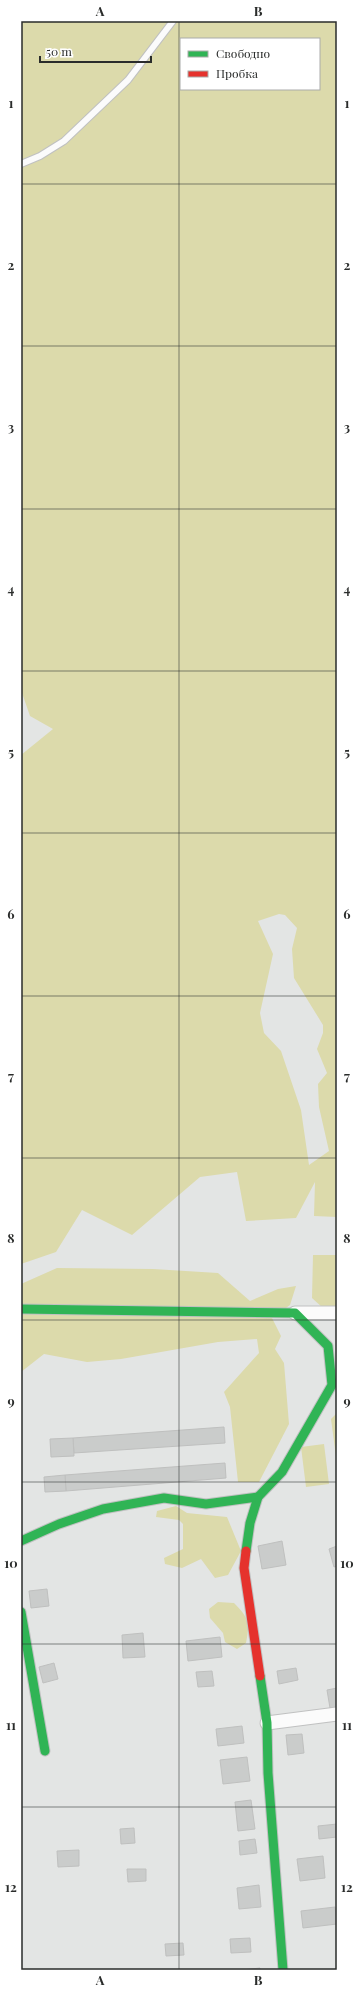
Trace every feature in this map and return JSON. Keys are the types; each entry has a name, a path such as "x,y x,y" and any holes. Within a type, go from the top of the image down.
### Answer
{"street":[{"path":"21,1309 337,1313"},
{"path":"282,1970 268,1773 267,1723 244,1568 250,1523 258,1497 282,1472 332,1386 328,1346 295,1313"},
{"path":"21,1541 59,1524 103,1510 164,1498 206,1504 258,1497"},
{"path":"21,1612 45,1751"},
{"path":"267,1723 337,1714"}],"lane":[{"path":"21,164 40,156 64,141 128,80 173,21"}],"shaded area":[{"path":"21,21 337,21 337,1217 314,1216 315,1182 296,1218 246,1221 237,1172 200,1177 132,1235 82,1210 56,1252 21,1264 21,755 53,729 30,716 21,690","holes":["279,914 285,915 297,928 292,949 294,978 323,1025 323,1033 317,1049 327,1073 318,1084 319,1107 329,1151 309,1165 301,1110 281,1051 264,1033 260,1013 273,954 258,921"]},
{"path":"313,1255 337,1255 337,1317 334,1318 312,1298"},
{"path":"57,1268 153,1269 218,1273 250,1301 278,1289 296,1286 290,1305 272,1318 281,1336 275,1349 284,1363 289,1424 259,1482 238,1482 230,1407 224,1392 259,1353 257,1339 218,1342 121,1359 87,1362 44,1354 21,1372 21,1284"},
{"path":"337,1413 337,1464 331,1419"},
{"path":"324,1444 329,1484 306,1487 301,1447"},
{"path":"176,1506 187,1513 227,1517 241,1551 228,1575 215,1578 201,1559 182,1568 165,1564 164,1558 183,1549 183,1524 179,1520 156,1517 157,1511"},
{"path":"218,1602 234,1603 243,1613 247,1621 248,1630 246,1643 237,1649 225,1642 223,1633 210,1618 209,1609"}],"building":[{"path":"224,1427 225,1443 74,1453 73,1438"},
{"path":"73,1438 74,1456 51,1457 50,1439"},
{"path":"225,1463 226,1478 66,1491 65,1475"},
{"path":"65,1475 66,1491 45,1492 44,1477"},
{"path":"282,1541 286,1565 262,1569 258,1546"},
{"path":"337,1546 337,1566 334,1567 329,1549"},
{"path":"47,1589 49,1606 31,1608 29,1591"},
{"path":"143,1633 145,1657 123,1658 122,1635"},
{"path":"220,1637 222,1657 188,1661 186,1641"},
{"path":"54,1663 58,1679 43,1683 39,1667"},
{"path":"296,1668 298,1680 279,1684 277,1671"},
{"path":"212,1671 214,1686 198,1687 196,1672"},
{"path":"337,1688 337,1707 330,1708 327,1690"},
{"path":"242,1726 244,1743 218,1746 216,1729"},
{"path":"302,1734 304,1753 288,1755 286,1735"},
{"path":"247,1757 250,1781 223,1784 220,1760"},
{"path":"251,1800 255,1829 238,1831 235,1802"},
{"path":"337,1824 337,1837 319,1839 318,1826"},
{"path":"134,1828 135,1843 121,1844 120,1829"},
{"path":"255,1839 257,1853 240,1855 239,1841"},
{"path":"79,1850 79,1866 58,1867 57,1851"},
{"path":"323,1856 325,1878 300,1881 297,1859"},
{"path":"127,1869 146,1869 146,1881 128,1882"},
{"path":"259,1885 261,1907 239,1909 237,1888"},
{"path":"335,1907 337,1924 303,1928 301,1911"},
{"path":"250,1938 251,1952 231,1953 230,1939"},
{"path":"183,1943 184,1955 166,1956 165,1944"},
{"path":"260,1968 260,1970 242,1970"}],"traffic: fast":[{"path":"21,1309 295,1313 328,1346 332,1385 282,1472 258,1497 250,1523 246,1551"},
{"path":"21,1541 59,1524 103,1509 164,1498 206,1504 258,1497"},
{"path":"21,1612 45,1751"},
{"path":"260,1676 267,1723 268,1773 283,1970"}],"traffic: jam":[{"path":"246,1551 244,1568 260,1676"}]}
